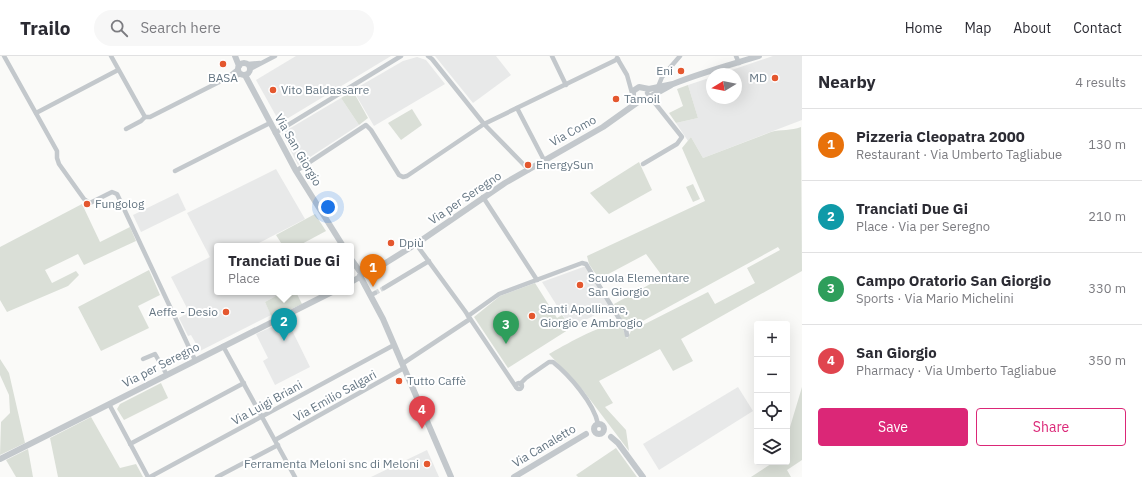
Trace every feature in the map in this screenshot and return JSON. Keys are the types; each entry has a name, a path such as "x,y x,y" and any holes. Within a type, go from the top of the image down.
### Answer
{"street":[{"path":"4,56 57,151 57,158 60,165 84,199 90,203 112,192 117,194 194,360"},
{"path":"111,56 145,117"},
{"name":"Via San Giorgio","path":"235,56 244,69 249,84 296,171 341,243"},
{"path":"126,129 142,121 145,117 150,117 244,69 275,56"},
{"path":"552,56 566,85"},
{"path":"658,87 662,77 680,56"},
{"path":"736,56 739,63"},
{"path":"645,92 759,56"},
{"path":"275,133 398,57"},
{"path":"430,57 484,124 531,169"},
{"path":"296,171 366,125 371,130 399,175 403,177 484,124 566,85 617,57 627,75 635,98 643,101 645,92"},
{"path":"36,113 118,70"},
{"path":"627,75 645,92 681,134 681,140 677,144 643,164"},
{"path":"645,92 658,87 673,84"},
{"name":"Via Como","path":"531,169 544,160 602,128 623,113 635,98 635,89 645,92"},
{"path":"518,108 544,160"},
{"path":"175,171 270,123"},
{"name":"Via per Seregno","path":"357,276 369,271 416,244 483,197 531,169"},
{"path":"483,197 537,280"},
{"path":"416,244 518,386 526,378 549,362 552,362 581,392 596,416 598,426 618,443 643,477"},
{"path":"384,288 429,261"},
{"name":"Via Emilio Salgari","path":"275,440 403,366 499,294 582,263 586,264 626,330 627,335"},
{"path":"357,276 373,294 451,477"},
{"name":"Via per Seregno","path":"0,459 194,360 326,295"},
{"name":"Via Luigi Briani","path":"149,477 262,418 394,345"},
{"path":"223,346 295,477"},
{"path":"143,359 156,354 167,375"},
{"path":"130,444 244,383"},
{"path":"109,404 149,477"},
{"name":"Via Canaletto","path":"598,426 595,432 598,434"},
{"name":"Via Canaletto","path":"514,477 598,426"},
{"name":"Via Canaletto","path":"586,434 611,436"},
{"path":"217,477 278,445"}],"shaded area":[{"path":"296,56 391,56 280,123 256,80"},
{"path":"435,56 496,56 511,75 473,103"},
{"path":"773,56 802,56 802,120 703,158 691,137 688,141 676,123 698,118 688,85 706,79 706,104 742,104 742,68 738,68"},
{"path":"417,57 426,60 445,84 374,126 353,90 403,61"},
{"path":"688,85 698,118 676,123 669,113 683,106 677,89"},
{"path":"353,91 368,118 359,125 341,98"},
{"path":"341,98 359,125 298,165 282,133"},
{"path":"412,109 422,125 401,140 388,123"},
{"path":"801,127 802,271 681,339 693,361 673,371 660,349 599,381 613,403 605,407 626,430 629,451 582,389 549,354 595,330 614,324 621,324 627,339 631,331 708,292 715,304 755,283 747,268 780,250 778,247 630,328 626,327 614,304 663,277 646,254 599,279 589,264 587,256 705,201 682,148 691,137 703,158 771,132"},
{"path":"639,162 652,190 609,214 590,193"},
{"path":"276,169 305,219 259,243 214,243 214,295 278,295 265,302 271,315 200,351 191,335 188,336 179,318 189,312 171,277 210,257 187,213"},
{"path":"693,184 700,199 693,202 686,187"},
{"path":"178,193 186,210 141,232 133,215"},
{"path":"82,204 100,242 130,227 136,241 84,265 78,254 45,270 52,283 76,271 79,275 68,286 7,312 0,300 0,247"},
{"path":"315,214 326,231 304,243 281,243 276,235"},
{"path":"586,266 611,306 571,328 542,282"},
{"path":"149,270 160,295 138,306 149,328 101,351 78,307"},
{"path":"535,283 557,318 562,315 571,328 508,368 474,317 500,296"},
{"path":"278,295 298,295 302,304 272,318 265,302"},
{"path":"287,320 310,367 275,385 263,361 268,358 256,334"},
{"path":"0,359 9,373 25,443 0,455 1,422 10,413 9,395 0,375"},
{"path":"161,383 168,398 124,420 117,409 120,404"},
{"path":"738,387 753,411 659,470 643,444"},
{"path":"802,387 802,460 787,470 791,477 751,477 769,465 790,465 790,427"},
{"path":"91,417 120,468 136,464 143,477 58,477 50,438"},
{"path":"616,448 637,477 578,477 576,475"},
{"path":"28,449 33,477 16,477 6,460"},
{"path":"427,450 439,477 371,477 400,463"}],"tunnel":[{"path":"375,293 384,288"}],"place":[{"name":"BASA","path":"223,64"},
{"name":"Eni","path":"681,71"},
{"name":"MD","path":"775,78"},
{"name":"Vito Baldassarre","path":"273,90"},
{"name":"Tamoil","path":"616,99"},
{"name":"EnergySun","path":"528,165"},
{"name":"Fungolog","path":"87,204"},
{"name":"Dpiù","path":"391,243"},
{"name":"Scuola Elementare San Giorgio","path":"580,285"},
{"name":"Pizzeria Cleopatra 2000","path":"373,287"},
{"name":"Aeffe - Desio","path":"226,312"},
{"name":"Santi Apollinare, Giorgio e Ambrogio","path":"532,316"},
{"name":"Tranciati Due Gi","path":"284,341"},
{"name":"Campo Oratorio San Giorgio","path":"506,344"},
{"name":"Tutto Caffè","path":"399,381"},
{"name":"San Giorgio","path":"422,429"},
{"name":"Ferramenta Meloni snc di Meloni","path":"427,464"}]}
